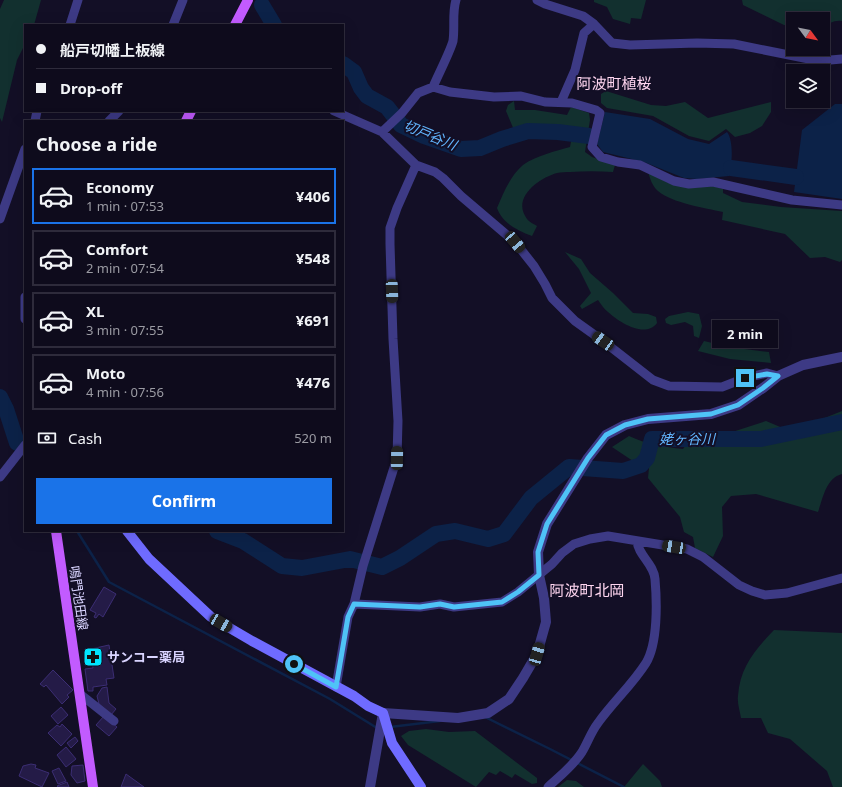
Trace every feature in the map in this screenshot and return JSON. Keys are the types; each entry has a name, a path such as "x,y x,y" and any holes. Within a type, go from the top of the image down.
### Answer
{"main road":[{"path":"236,24 248,0"},
{"name":"鳴門池田線","path":"56,532 93,787"},
{"path":"128,532 148,559 211,617 383,713 392,743 421,787"}],"street":[{"path":"70,24 78,0"},
{"path":"173,24 183,0"},
{"path":"433,87 452,42 454,8 456,0"},
{"path":"538,0 545,4 583,16 594,24 612,43 630,45 697,43 734,44 819,61 842,59"},
{"path":"561,102 574,70 584,33 594,24"},
{"path":"382,132 396,119 418,93 433,87 450,92 494,97 521,96 545,102 572,103 596,110 600,113 592,147 601,156 618,162 640,165 674,181 689,184 713,182 792,200 842,205"},
{"path":"111,120 118,112"},
{"path":"336,112 382,132 416,165 435,172 443,178 461,196 515,242 534,266 552,298 575,321 653,380 669,386 722,387 745,378 767,374 778,376"},
{"path":"0,219 24,152"},
{"path":"336,687 348,617 354,604 364,563 397,458 398,421 393,338 390,228 416,165"},
{"path":"370,787 383,713 458,718 488,713 509,699 537,654 546,622 544,598 539,575 538,552 547,524 588,458 606,435 625,425 648,419 711,414 738,405 778,376 802,366 842,357"},
{"path":"0,476 24,446"},
{"path":"354,604 420,607 440,604 454,607 502,602 518,592 574,544 590,539 608,536 687,549 703,557 740,585 752,592 765,595 787,593 842,578"},
{"path":"548,787 571,766 581,753 592,730 646,662 652,648 657,609 655,577 651,565 637,547 637,541"},
{"path":"80,694 114,721"}],"green space":[{"path":"4,0 41,0 34,24 24,24 24,46 17,60 2,122 0,118 0,9"},
{"path":"594,0 646,0 641,19 631,18 630,24 613,19 607,7 594,2"},
{"path":"742,0 842,0 842,21 830,23 830,12 786,12 786,25 784,25 743,5"},
{"path":"606,91 651,105 666,106 685,102 708,118 771,102 771,112 762,126 750,133 735,137 726,129 709,141 689,136 653,116 607,108 601,103 601,94"},
{"path":"514,101 515,110 535,110 567,115 571,107 589,113 590,120 585,152 592,157 615,165 613,172 586,171 559,173 542,179 535,184 529,190 522,204 523,211 527,219 537,226 532,236 511,226 503,218 497,208 507,185 518,169 533,159 570,147 573,131 530,127 514,130 506,111 508,105"},
{"path":"648,172 666,182 689,188 712,186 723,189 723,193 742,202 781,207 842,211 842,260 840,262 825,257 810,258 785,234 722,220 723,212 672,199 654,187"},
{"path":"565,252 581,259 590,273 633,313 648,314 656,317 657,323 652,328 646,329 632,327 613,316 598,300 582,309 580,306 591,293 579,269"},
{"path":"688,312 699,314 702,326 699,338 694,336 693,326 685,322 671,325 666,323 665,319 669,316"},
{"path":"704,341 729,347 769,352 771,363 730,359 698,351"},
{"path":"842,411 842,474 837,476 829,484 818,512 756,494 731,496 722,507 723,536 713,557 695,548 693,537 684,532 680,517 648,478 649,468 633,461 612,447 629,436 655,445 683,449 688,442 726,434 766,421 785,429 812,423"},
{"path":"774,630 842,633 842,787 833,787 827,771 790,739 768,733 761,718 741,718 738,704 739,686 745,668 755,652"},
{"path":"426,729 449,732 475,731 537,778 537,783 532,784 515,774 512,778 500,771 496,775 489,772 476,787 408,745 401,736 409,731"},
{"path":"643,764 660,781 662,787 624,787"},
{"path":"567,780 576,781 584,787 558,787"}],"water":[{"path":"835,104 842,104 842,199 794,192 802,130"},
{"path":"605,112 650,119 688,139 709,144 727,132 732,147 732,160 729,176 697,179 684,178 644,162 603,152 597,144"}],"building":[{"path":"104,587 116,594 103,617 99,614 96,618 94,617 96,613 90,610"},
{"path":"109,645 114,678 106,679 107,685 93,687 93,691 88,691 85,669 93,668 91,649"},
{"path":"53,670 73,690 67,695 69,697 62,704 46,685 44,687 40,684"},
{"path":"107,687 109,703 116,709 111,715 99,704 97,696 102,688"},
{"path":"61,707 68,715 58,724 51,716"},
{"path":"104,716 117,727 109,736 96,725"},
{"path":"62,724 72,734 61,746 48,733 57,725 60,727"},
{"path":"75,737 78,741 71,748 67,743"},
{"path":"66,747 76,759 66,767 57,755"},
{"path":"31,764 36,765 35,768 49,773 42,787 19,776 23,766"},
{"path":"83,765 85,781 77,783 71,775 72,766"},
{"path":"59,768 66,781 58,784 52,771"},
{"path":"126,774 144,787 121,787"},
{"path":"67,782 69,787 57,786"}],"waterway":[{"name":"切戸谷川","path":"262,5 273,24"},
{"name":"切戸谷川","path":"344,65 354,72 361,88 367,96 387,107 401,125 424,136 461,149 480,148 528,131 558,132 589,136"},
{"name":"切戸谷川","path":"731,168 796,177"},
{"name":"姥ヶ谷川","path":"0,397 6,409 17,443"},
{"name":"姥ヶ谷川","path":"220,532 243,541 282,566 302,568 350,559 382,567 400,558 436,534 455,531 488,539 504,534 531,498 569,467 623,471 641,465 647,458 652,439 761,439 842,422"},
{"path":"78,532 109,582 330,699 377,728"},
{"path":"485,717 624,787"},
{"path":"390,727 440,721"}],"place":[{"name":"サンコー薬局","path":"93,657"}],"district":[{"name":"阿波町植桜","path":"614,84"},
{"name":"阿波町北岡","path":"587,591"}],"route":[{"path":"294,664 336,687 348,617 354,604 420,607 440,604 454,607 471,606 502,602 518,592 539,575 538,552 547,524 588,458 606,435 625,425 648,419 711,414 738,405 778,376 767,374 745,378"}]}
